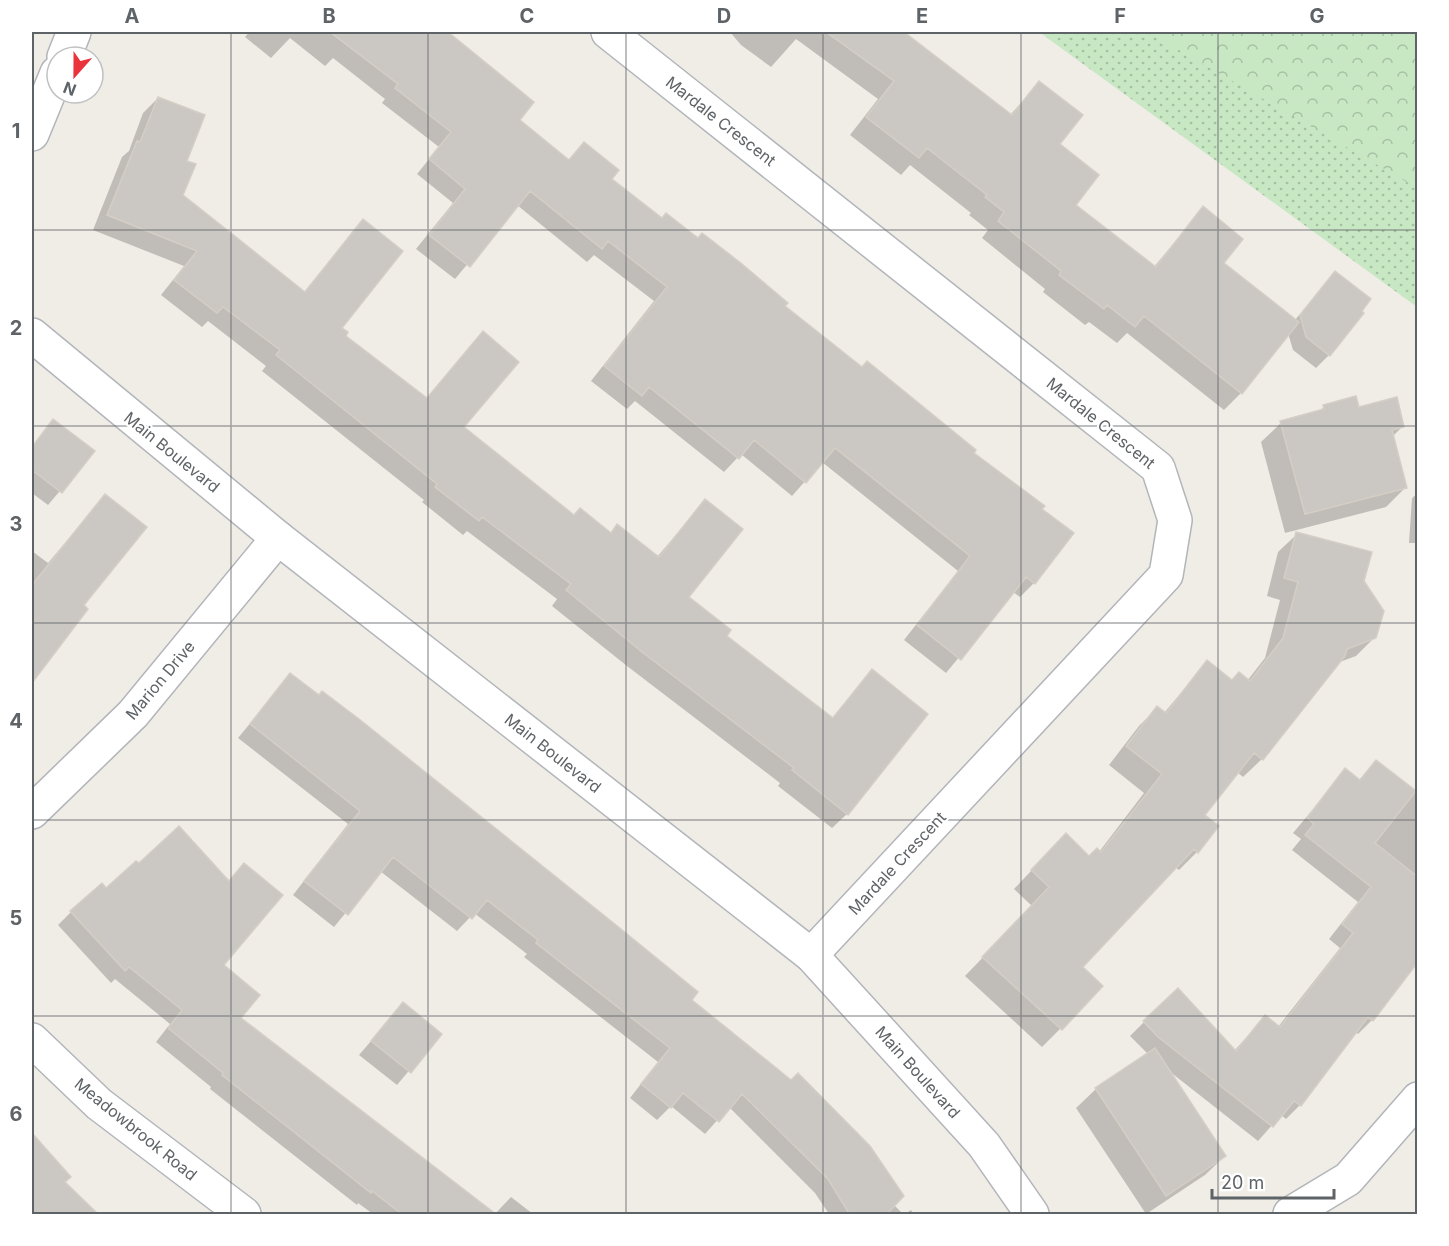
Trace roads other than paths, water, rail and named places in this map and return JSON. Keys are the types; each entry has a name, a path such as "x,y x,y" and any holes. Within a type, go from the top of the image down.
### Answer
{"street":[{"name":"Mardale Crescent","path":"608,32 1158,468 1174,520 1166,575 811,955"},
{"path":"32,134 45,102"},
{"name":"Main Boulevard","path":"32,335 278,538 811,955 984,1145 1032,1215"},
{"name":"Marion Drive","path":"32,812 133,714 278,538"},
{"name":"Meadowbrook Road","path":"32,1040 99,1104 244,1215"},
{"path":"1290,1215 1348,1179 1418,1099"}]}
